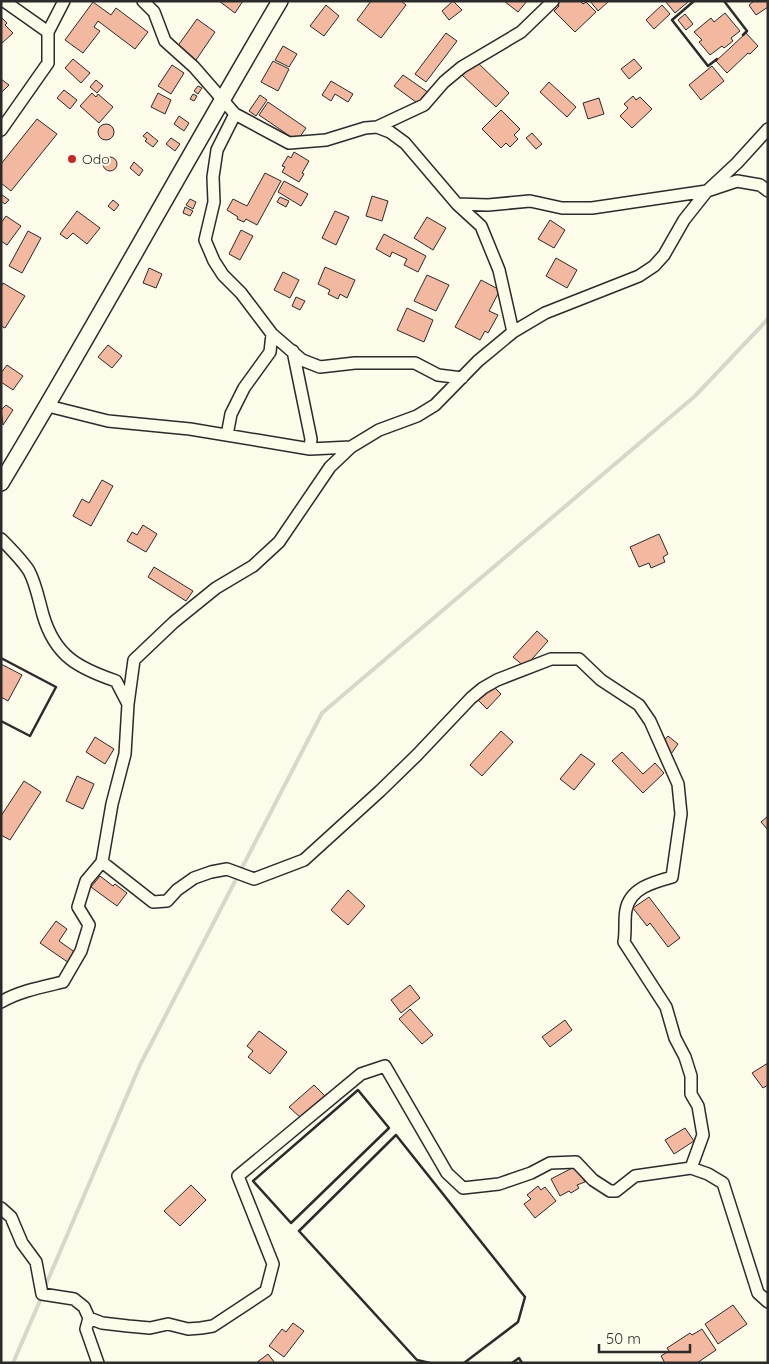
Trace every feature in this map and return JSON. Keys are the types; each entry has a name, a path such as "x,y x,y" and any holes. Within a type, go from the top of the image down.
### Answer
{"street":[{"path":"4,1 48,32"},
{"path":"1,130 48,63 48,32 64,1"},
{"path":"143,1 154,12 165,42 194,67 235,114 290,143 326,140 365,128 377,127 424,105 444,82 462,66 522,32 553,1"},
{"path":"1,483 48,406 222,99 280,1"},
{"path":"235,114 217,150 213,177 214,202 205,240 214,261 247,300 272,334 302,360 320,367 355,363 414,364 438,375 462,378"},
{"path":"377,127 390,132 405,143 457,204 481,226 499,270 513,332"},
{"path":"1,1002 36,988 63,982 81,951 89,925 78,907 86,881 102,862 112,804 126,754 128,704 134,660 174,622 216,588 253,566 279,542 330,467 351,447 379,430 417,416 435,406 478,361 513,332 545,313 639,276 654,266 664,255 684,220 707,192 768,129"},
{"path":"457,204 488,205 530,201 562,208 592,208 707,192 737,181 760,185 768,191"},
{"path":"226,435 231,414 244,388 270,352 272,334"},
{"path":"293,351 310,439 310,449"},
{"path":"48,406 108,421 190,429 310,449 351,447"},
{"path":"1,539 29,572 47,626 56,645 72,661 90,672 116,681 128,704"},
{"path":"102,862 153,902 166,901 177,890 194,878 211,872 228,869 254,879 304,860 380,791 483,688 497,680 551,659 579,659 601,680 639,704 650,721 678,784 681,814 672,877 636,891 626,909 624,942 666,1007 675,1038 692,1076 691,1094 698,1106 703,1135 692,1168"},
{"path":"89,1318 102,1323 135,1327 150,1328 168,1324 188,1329 201,1328 213,1326 266,1292 273,1264 238,1176 361,1074 385,1066 447,1173 463,1188 499,1184 531,1174 550,1163 576,1162 593,1180 610,1191 616,1191 635,1176 692,1168 708,1174 723,1183 758,1293 768,1302"},
{"path":"1,1208 11,1217 22,1243 36,1262 42,1294 74,1299 84,1307 89,1318 86,1329 98,1363"}],"building":[{"path":"219,1 243,1 235,13"},
{"path":"371,1 401,1 406,5 381,38 357,20"},
{"path":"453,1 462,10 449,20 442,11"},
{"path":"504,1 527,1 518,12"},
{"path":"557,1 580,1 583,4 586,2 596,12 575,32 554,11 559,6"},
{"path":"590,1 609,1 598,11"},
{"path":"667,1 689,1 675,13"},
{"path":"754,1 768,1 768,7 756,15 749,5"},
{"path":"93,2 111,15 116,8 148,32 135,49 98,21 94,27 100,31 83,53 65,40"},
{"path":"326,5 339,16 324,36 310,26"},
{"path":"662,5 670,14 654,29 646,20"},
{"path":"725,13 740,31 731,38 733,41 710,55 699,42 702,40 694,32 711,18 714,22"},
{"path":"685,14 693,24 686,30 678,20"},
{"path":"1,17 7,23 5,25 13,33 1,44"},
{"path":"197,19 215,32 196,60 177,47"},
{"path":"446,33 457,41 426,82 415,74"},
{"path":"746,33 758,46 727,73 716,61"},
{"path":"283,46 297,54 289,67 275,60"},
{"path":"73,59 90,73 81,83 65,68"},
{"path":"634,59 642,68 629,79 621,69"},
{"path":"273,61 289,69 278,91 261,82"},
{"path":"476,61 509,93 496,107 462,75"},
{"path":"172,65 184,73 171,94 158,86"},
{"path":"712,66 724,81 701,100 689,85"},
{"path":"403,75 429,93 420,105 394,86"},
{"path":"1,79 9,85 1,93"},
{"path":"96,80 103,86 97,93 90,87"},
{"path":"331,81 353,94 348,102 335,94 331,101 322,95"},
{"path":"549,82 576,107 567,117 540,92"},
{"path":"198,86 202,88 198,94 194,91"},
{"path":"64,90 77,100 70,109 57,98"},
{"path":"92,93 96,97 98,94 113,107 99,123 80,106"},
{"path":"158,93 171,100 165,114 151,107"},
{"path":"193,94 197,96 194,101 190,99"},
{"path":"260,95 267,100 256,116 249,111"},
{"path":"633,96 636,100 640,97 652,109 632,128 620,116 628,108 624,104"},
{"path":"599,98 604,114 588,119 583,103"},
{"path":"268,102 306,128 297,141 259,115"},
{"path":"501,110 520,129 514,135 518,139 510,147 506,143 501,148 482,129"},
{"path":"179,116 189,123 184,131 174,124"},
{"path":"37,119 57,134 11,191 1,183 1,164"},
{"path":"106,124 112,126 114,132 112,138 106,140 100,138 98,132 100,126"},
{"path":"147,132 158,141 153,147 145,141 147,139 143,136"},
{"path":"532,133 542,144 536,149 526,138"},
{"path":"171,138 180,144 175,151 166,144"},
{"path":"294,152 309,161 299,182 282,172 285,167 282,166 288,156 291,158"},
{"path":"110,157 115,159 117,164 115,169 110,171 105,169 103,164 105,159"},
{"path":"134,162 143,170 139,176 130,168"},
{"path":"265,173 281,181 257,225 246,219 244,222 237,219 238,217 227,210 233,199 247,206"},
{"path":"284,181 308,194 301,206 278,192"},
{"path":"1,194 9,200 5,204 1,201"},
{"path":"372,196 388,201 382,221 366,216"},
{"path":"280,197 289,201 286,207 277,202"},
{"path":"190,199 196,202 193,209 186,205"},
{"path":"113,200 119,205 114,211 108,206"},
{"path":"185,207 193,211 190,216 183,213"},
{"path":"77,211 100,228 87,244 73,233 67,239 60,234"},
{"path":"335,211 349,217 336,245 322,238"},
{"path":"6,216 21,226 7,245 1,241 1,223"},
{"path":"427,217 446,228 433,250 414,238"},
{"path":"550,220 565,230 554,248 538,239"},
{"path":"241,230 253,236 240,260 229,254"},
{"path":"28,231 41,238 22,273 9,266"},
{"path":"384,234 426,256 418,272 404,265 407,259 392,252 390,257 376,249"},
{"path":"556,258 577,270 567,288 546,276"},
{"path":"325,267 355,280 347,298 340,294 338,299 328,294 330,290 318,284"},
{"path":"149,268 162,274 156,288 143,283"},
{"path":"283,272 299,280 290,298 274,290"},
{"path":"427,275 449,285 436,311 414,301"},
{"path":"481,280 500,290 489,311 498,315 488,333 485,331 480,340 455,327"},
{"path":"3,283 25,296 5,328 1,326 1,287"},
{"path":"296,297 305,301 300,310 292,306"},
{"path":"407,308 433,320 424,342 397,330"},
{"path":"108,345 122,356 112,368 98,357"},
{"path":"7,365 23,376 13,390 1,382 1,373"},
{"path":"6,405 13,410 3,425 1,410"},
{"path":"102,480 113,486 91,526 73,516 82,499 89,503"},
{"path":"143,525 157,534 146,552 127,541 132,532 137,535"},
{"path":"659,534 668,554 663,557 665,562 651,568 649,563 639,567 630,547"},
{"path":"154,567 193,591 186,601 148,577"},
{"path":"537,631 548,641 525,667 513,657"},
{"path":"1,664 22,675 8,701 1,697"},
{"path":"493,686 501,694 487,709 478,700"},
{"path":"501,731 513,742 482,776 470,765"},
{"path":"668,736 678,744 671,754 660,745"},
{"path":"95,737 114,749 105,764 86,752"},
{"path":"622,752 643,774 655,763 664,773 643,793 612,761"},
{"path":"581,754 595,764 574,790 560,779"},
{"path":"77,776 94,784 83,809 66,801"},
{"path":"24,781 41,792 10,840 1,835 1,816"},
{"path":"768,816 768,830 761,822"},
{"path":"100,876 113,886 115,884 127,893 117,906 91,887"},
{"path":"348,890 365,906 348,925 331,910"},
{"path":"649,897 680,938 668,947 650,923 647,926 633,908"},
{"path":"56,921 67,929 59,941 76,953 69,963 40,943"},
{"path":"410,985 420,998 401,1013 391,1000"},
{"path":"410,1009 433,1035 422,1044 399,1019"},
{"path":"565,1020 572,1030 550,1047 542,1037"},
{"path":"259,1031 287,1052 270,1074 248,1057 253,1051 247,1046"},
{"path":"768,1063 768,1085 763,1088 752,1073"},
{"path":"314,1085 325,1096 302,1119 289,1107"},
{"path":"685,1128 694,1141 674,1154 665,1140"},
{"path":"576,1166 585,1182 577,1185 579,1188 571,1193 569,1191 560,1196 551,1179"},
{"path":"191,1185 206,1200 180,1226 164,1211"},
{"path":"538,1186 541,1190 545,1187 556,1201 535,1218 524,1204 531,1199 527,1195"},
{"path":"733,1305 747,1324 718,1344 705,1324"},
{"path":"293,1323 304,1331 284,1357 269,1346 282,1329 286,1332"},
{"path":"702,1329 716,1350 697,1363 665,1363 661,1356 669,1351 667,1348 690,1333 692,1335"},
{"path":"268,1354 275,1363 256,1363"}],"waterway":[{"path":"44,1289 140,1065 322,713 695,396 768,319"},
{"path":"13,1363 42,1296"}],"wall":[{"path":"694,1 672,20 708,66 717,59"},
{"path":"724,1 747,31 743,35"},
{"path":"1,658 56,687 30,736 1,721"},
{"path":"358,1090 389,1128 291,1223 253,1181 358,1090"},
{"path":"430,1363 417,1360 299,1231 396,1135 525,1297 518,1322 464,1363"},
{"path":"512,1363 519,1358 522,1363"}],"place":[{"name":"Odo","path":"72,159"}]}
